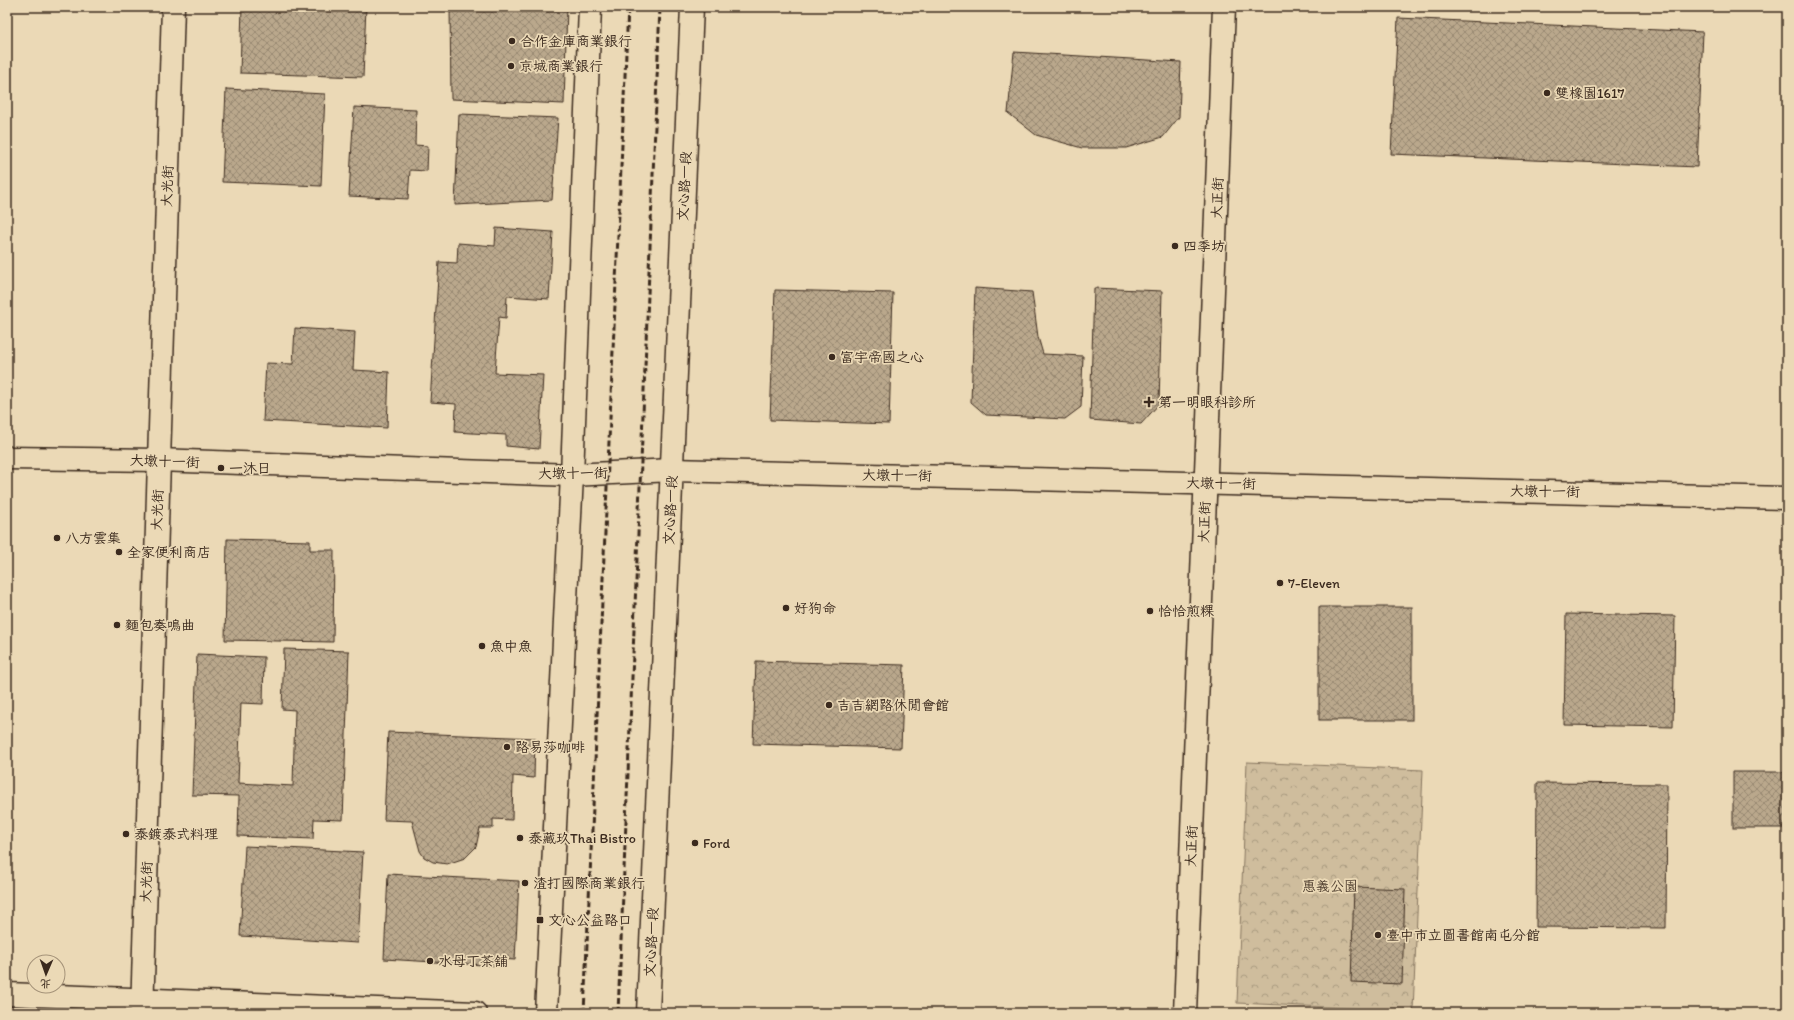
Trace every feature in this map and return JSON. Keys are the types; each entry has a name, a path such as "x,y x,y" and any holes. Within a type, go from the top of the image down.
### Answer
{"street":[{"name":"大光街","path":"143,1006 158,460 173,7"},
{"path":"546,1013 572,475 590,7"},
{"name":"文心路一段","path":"648,1013 692,7"},
{"name":"大正街","path":"1185,1013 1224,7"},
{"name":"大墩十一街","path":"7,458 158,460 572,475 672,470 1787,498"},
{"path":"7,994 143,1006 475,1013"}],"green space":[{"name":"惠義公園","path":"1247,762 1423,770 1413,1011 1237,1003"}],"building":[{"path":"242,7 366,7 363,77 240,73"},
{"path":"450,7 567,7 564,104 451,99"},
{"name":"雙橡園1617","path":"1398,18 1703,32 1697,167 1391,154"},
{"path":"1014,52 1181,62 1179,117 1163,137 1126,148 1082,148 1036,135 1008,113"},
{"path":"226,89 325,94 321,186 222,182"},
{"path":"354,107 416,110 415,145 428,146 427,171 410,170 408,199 349,196"},
{"path":"459,114 558,118 552,200 455,205"},
{"path":"496,228 553,232 549,299 507,296 506,318 499,317 495,373 543,375 539,449 506,446 506,435 455,432 456,404 430,402 439,262 457,263 458,243 495,246"},
{"path":"975,288 1032,292 1038,337 1043,354 1083,356 1081,407 1065,419 986,415 971,402"},
{"path":"1094,288 1162,291 1159,404 1141,424 1090,420"},
{"name":"富宇帝國之心","path":"775,290 893,293 889,424 770,420"},
{"path":"295,328 355,332 353,370 389,372 387,428 263,421 266,363 293,364"},
{"path":"227,539 310,541 310,550 334,550 333,642 225,640"},
{"path":"1319,607 1412,607 1412,720 1319,720"},
{"path":"1566,614 1675,616 1673,727 1564,725"},
{"path":"284,649 349,651 343,820 314,819 313,839 238,836 239,796 192,795 197,654 264,657 263,704 241,703 238,783 293,786 295,710 282,709"},
{"name":"吉吉網路休閒會館","path":"756,661 904,665 901,748 753,744"},
{"path":"388,732 535,738 534,778 513,776 512,820 493,819 493,828 480,828 476,847 465,858 447,864 433,862 424,857 420,851 412,821 384,820"},
{"path":"1733,772 1787,772 1787,828 1733,828"},
{"path":"1537,783 1667,784 1666,928 1536,927"},
{"path":"245,846 363,852 358,943 240,936"},
{"path":"388,874 519,881 515,960 500,959 500,966 384,959"},
{"name":"臺中市立圖書館南屯分館","path":"1354,887 1405,889 1402,984 1351,982"}],"railway":[{"path":"584,1013 628,7"},
{"path":"618,1013 660,7"}],"place":[{"name":"合作金庫商業銀行","path":"512,41"},
{"name":"京城商業銀行","path":"511,66"},
{"name":"雙橡園1617","path":"1547,93"},
{"name":"四季坊","path":"1175,246"},
{"name":"富宇帝國之心","path":"832,357"},
{"name":"第一明眼科診所","path":"1149,402"},
{"name":"一沐日","path":"221,468"},
{"name":"八方雲集","path":"57,538"},
{"name":"全家便利商店","path":"119,552"},
{"name":"7-Eleven","path":"1280,583"},
{"name":"好狗命","path":"786,608"},
{"name":"恰恰煎粿","path":"1150,611"},
{"name":"麵包奏鳴曲","path":"117,625"},
{"name":"魚中魚","path":"482,646"},
{"name":"吉吉網路休閒會館","path":"829,705"},
{"name":"路易莎咖啡","path":"507,747"},
{"name":"泰鍍泰式料理","path":"126,834"},
{"name":"泰藏玖Thai Bistro","path":"520,838"},
{"name":"Ford","path":"695,843"},
{"name":"渣打國際商業銀行","path":"525,883"},
{"name":"文心公益路口","path":"540,920"},
{"name":"臺中市立圖書館南屯分館","path":"1378,935"},
{"name":"水母丁茶舖","path":"430,961"}]}
